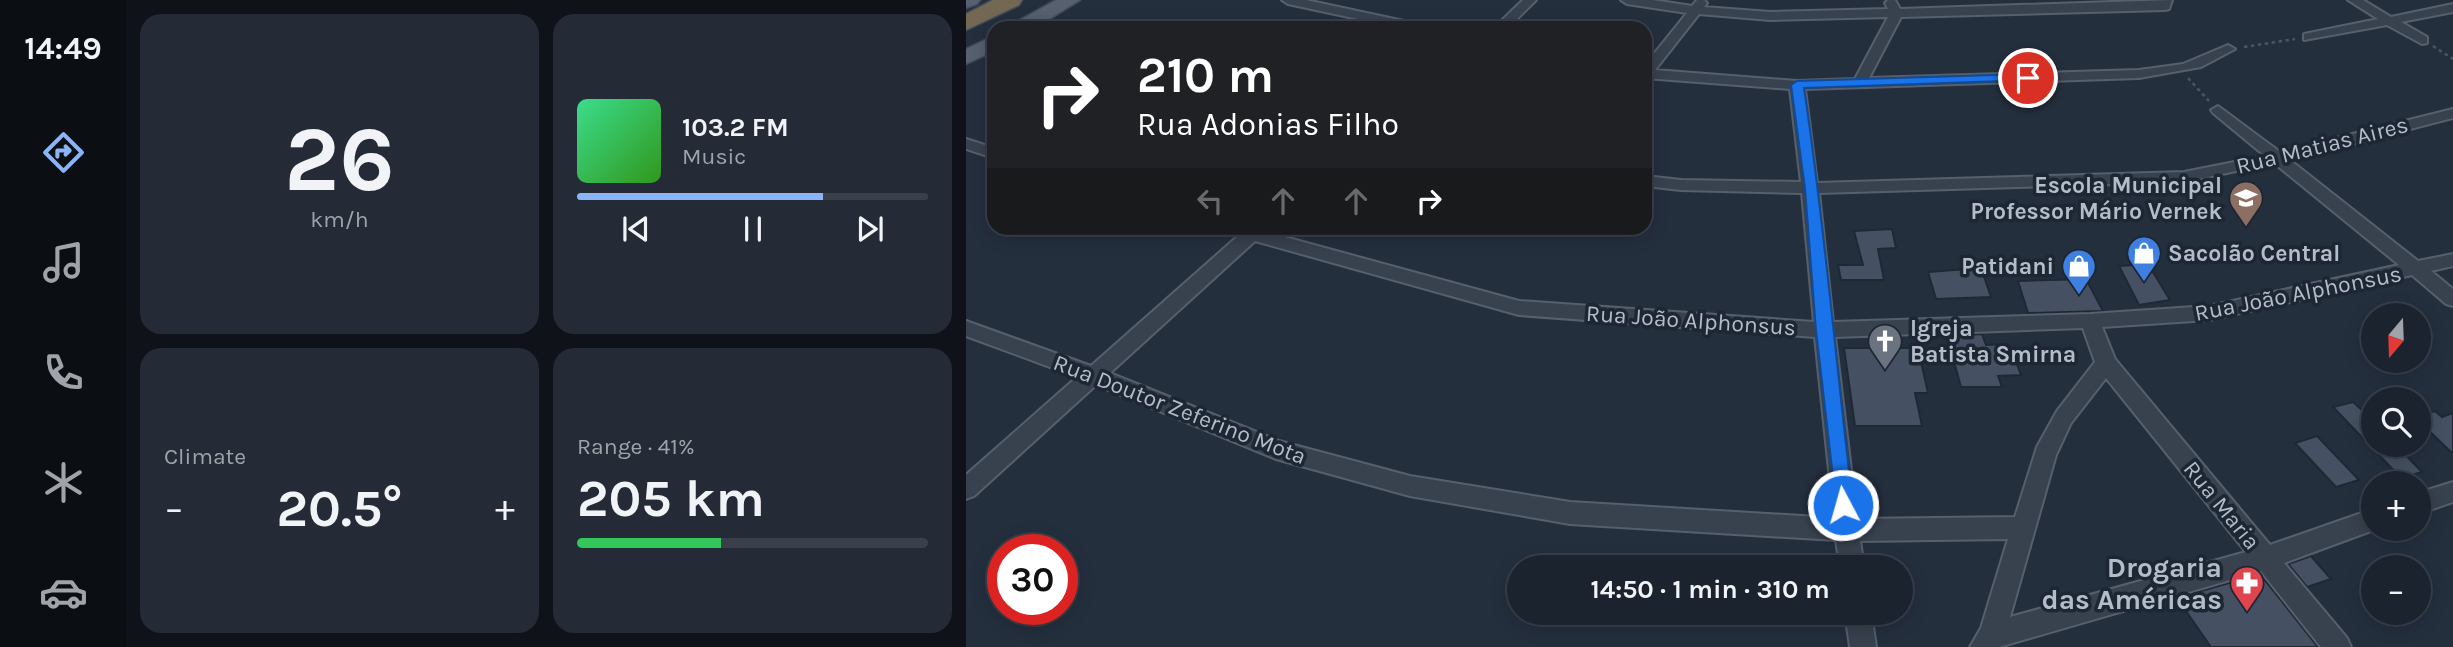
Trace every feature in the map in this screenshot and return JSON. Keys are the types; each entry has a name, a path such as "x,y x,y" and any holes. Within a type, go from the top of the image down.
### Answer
{"highway":[{"path":"966,10 986,0"},
{"path":"966,23 1011,0"}],"main road":[{"path":"1032,21 1070,0"},
{"path":"966,58 987,46"}],"street":[{"path":"1287,0 1364,11 1377,21"},
{"path":"1508,21 1530,0"},
{"path":"1627,0 1699,5 1770,16 1893,7 2165,5 2166,0"},
{"path":"2354,0 2422,40"},
{"path":"1652,65 1699,5"},
{"path":"1860,83 1893,7"},
{"path":"2309,37 2453,8"},
{"path":"1652,75 1797,85 2139,74 2180,70 2198,65 2228,49"},
{"path":"1797,85 1812,188 1824,330 1850,555"},
{"path":"2218,110 2453,299"},
{"name":"Rua Matias Aires","path":"1652,182 1812,188 2184,177 2277,158 2453,113"},
{"path":"966,144 987,151"},
{"path":"966,489 1251,235"},
{"name":"Rua João Alphonsus","path":"1256,235 1519,308 1824,330 2090,321 2209,313 2417,270 2453,260"},
{"name":"Rua Maria","path":"2090,321 2106,363 2338,647"},
{"name":"Rua Doutor Zeferino Mota","path":"966,328 1093,375 1276,450 1410,486 1570,513 1846,530 2022,528"},
{"path":"1988,641 2045,454 2064,417 2106,363"},
{"path":"2431,500 2453,492"},
{"path":"1988,641 2266,558 2361,524"},
{"path":"1860,625 1863,647"}],"path":[{"path":"2228,49 2309,37"},
{"path":"2422,40 2453,58"},
{"path":"2180,70 2218,110"}],"building":[{"path":"1892,229 1896,248 1878,249 1884,280 1841,280 1838,265 1863,265 1854,231"},
{"name":"Sacolão Central","path":"2148,264 2170,300 2139,305 2119,266"},
{"path":"1981,268 1991,297 1936,299 1928,272"},
{"path":"2086,279 2103,311 2028,313 2018,281"},
{"path":"1982,334 1986,345 2009,344 2021,375 1998,376 2002,387 1961,387 1947,336"},
{"name":"Igreja Batista Smirna","path":"1844,348 1918,348 1928,393 1915,393 1922,426 1855,426"},
{"path":"2353,402 2361,409 2361,436 2333,407"},
{"path":"2435,411 2442,417 2453,413 2453,454 2431,433 2431,412"},
{"path":"2317,436 2359,480 2336,487 2295,443"},
{"path":"2381,457 2408,457 2421,471 2394,471"},
{"path":"2311,556 2331,579 2307,587 2288,564"},
{"name":"Drogaria das Américas","path":"2260,574 2318,647 2211,647 2177,598"}],"place":[{"name":"Escola Municipal Professor Mário Vernek","path":"2246,228"},
{"name":"Sacolão Central","path":"2144,283"},
{"name":"Patidani","path":"2079,296"},
{"name":"Igreja Batista Smirna","path":"1885,371"},
{"name":"Drogaria das Américas","path":"2247,613"}],"route":[{"path":"1843,505 1812,188 1797,85 2028,78"}]}
